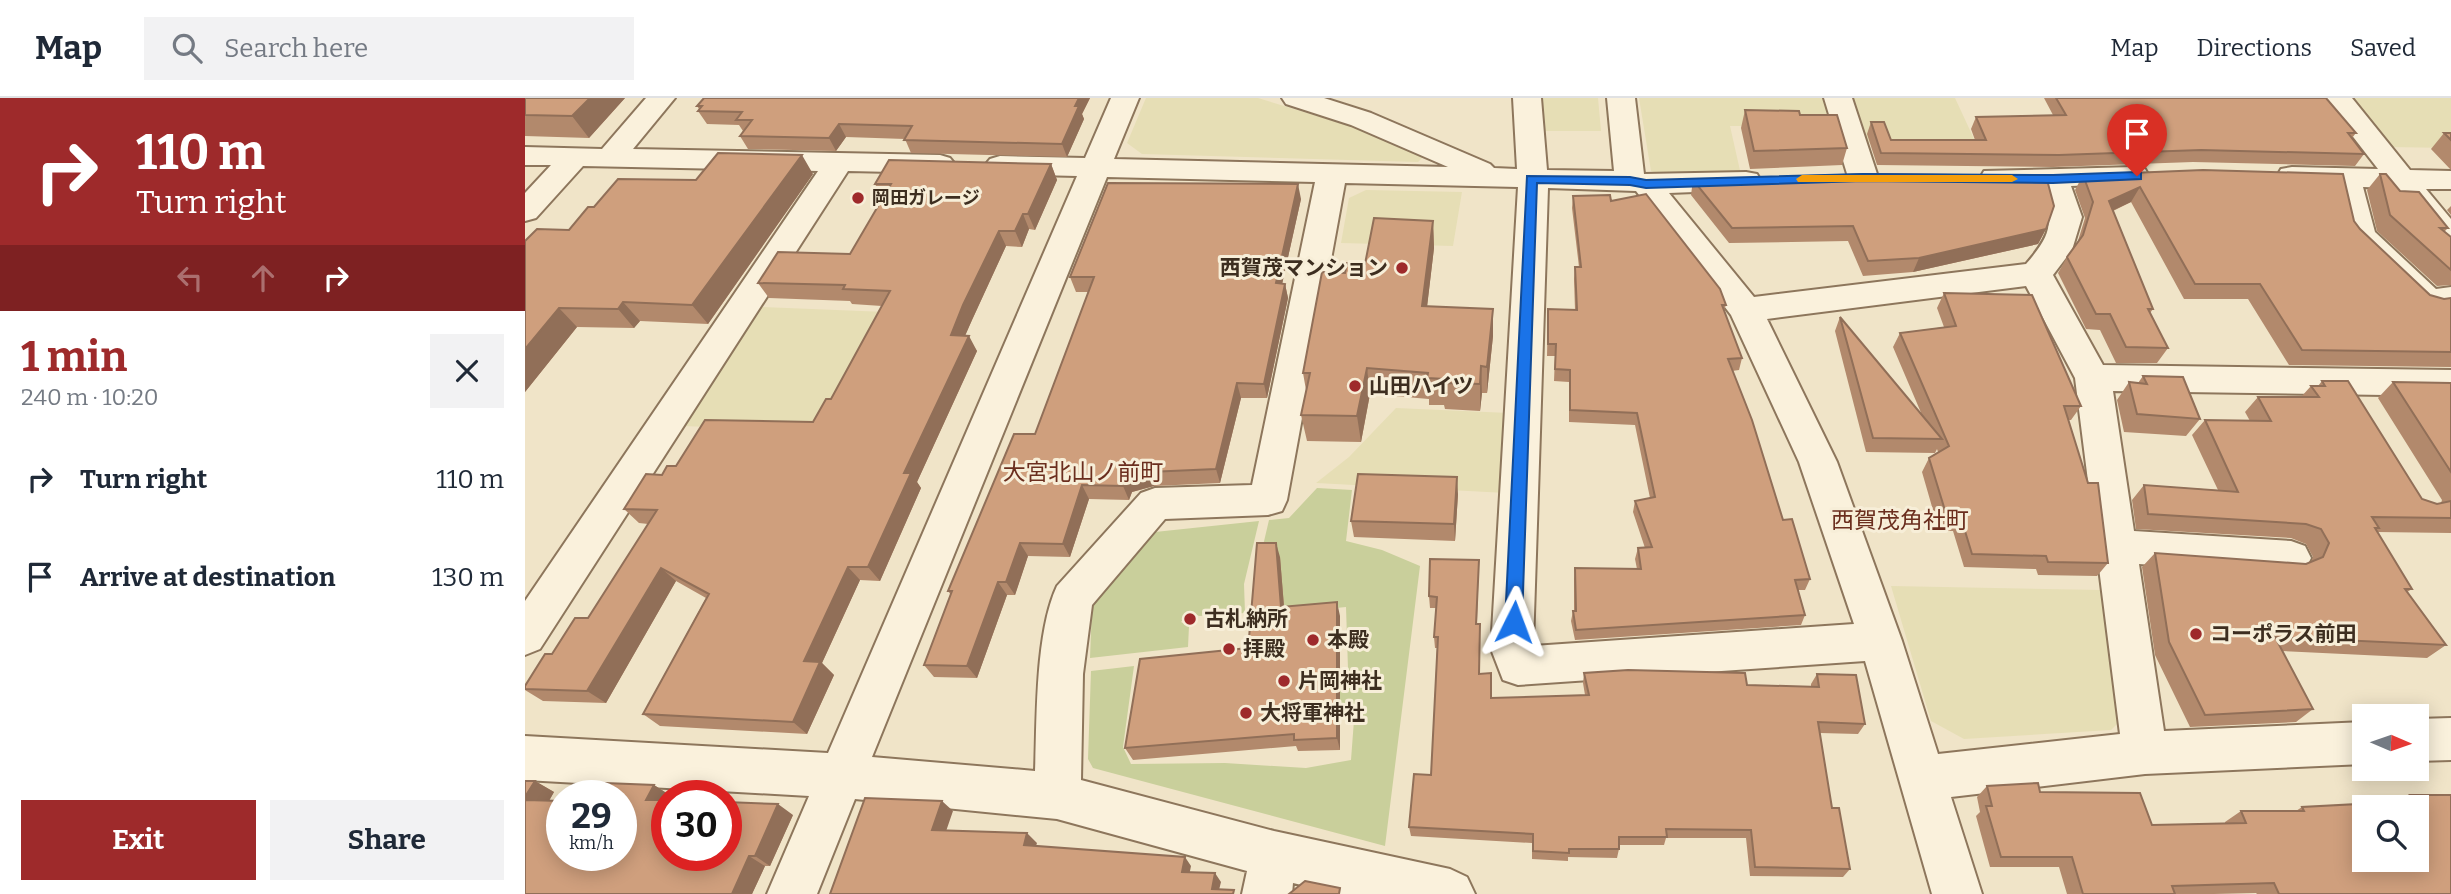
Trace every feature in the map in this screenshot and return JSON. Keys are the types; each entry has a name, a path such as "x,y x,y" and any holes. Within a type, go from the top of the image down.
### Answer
{"street":[{"path":"611,157 661,98"},
{"path":"792,894 1125,98"},
{"path":"1296,98 1361,119 1514,178"},
{"path":"1527,98 1514,178 1513,649 1518,666 1881,641"},
{"path":"1621,98 1638,182 1746,310 1818,462 1881,641 1957,894"},
{"path":"1838,98 1863,178"},
{"path":"2337,98 2451,240"},
{"path":"525,156 1332,172 1638,182 1769,180"},
{"path":"525,211 573,158"},
{"path":"525,636 839,162"},
{"path":"1057,796 1061,674 1072,599 1156,504 1268,500 1332,172"},
{"path":"1972,178 2053,179 2165,175"},
{"path":"2262,176 2451,180"},
{"path":"2346,177 2360,236 2429,301 2451,298"},
{"path":"1746,310 2036,274 2056,250 2067,217 2053,179"},
{"path":"2036,274 2094,378 2145,753"},
{"path":"2094,378 2451,383"},
{"path":"2345,381 2366,414"},
{"path":"2116,546 2291,558"},
{"path":"2429,740 2451,739"},
{"path":"1920,778 2145,753 2352,744"},
{"path":"525,758 841,776 1057,796 1271,874 1450,894"}],"shaded area":[{"path":"1146,98 1258,98 1350,126 1423,157 1418,162 1142,154 1127,143"},
{"path":"1538,98 1598,98 1601,131 1539,131"},
{"path":"1639,98 1827,98 1836,126 1730,126 1741,175 1662,175 1651,171"},
{"path":"1843,98 1955,98 1975,141 1857,143"},
{"path":"2350,98 2451,98 2451,148 2389,147"},
{"path":"1366,190 1462,192 1453,246 1341,243 1349,198"},
{"path":"761,307 886,312 819,431 683,426"},
{"path":"1396,408 1509,413 1506,493 1316,483 1349,457"},
{"path":"1891,586 2101,590 2125,716 2111,730 1964,739 1931,721"}],"green space":[{"path":"1317,488 1352,490 1346,541 1382,550 1420,566 1385,846 1093,768 1088,759 1091,671 1134,666 1123,747 1131,764 1225,763 1306,768 1351,760 1354,720 1335,698 1339,680 1348,669 1346,607 1284,613 1284,606 1257,608 1254,584 1269,520 1289,518"},
{"path":"1259,521 1244,584 1245,613 1199,616 1190,611 1181,622 1189,626 1188,647 1090,658 1092,606 1155,532"}],"building":[{"path":"525,98 590,98 572,116 525,115"},
{"path":"704,98 1079,98 1075,106 1079,106 1062,144 904,140 912,126 839,124 829,138 740,136 752,120 736,120 742,112 698,111 702,106 697,106"},
{"path":"2056,98 2326,98 2356,133 2348,133 2364,154 2201,150 2059,155 1881,153 1871,122 1884,122 1891,140 1986,140 1976,117 2066,115"},
{"path":"1745,110 1837,115 1847,148 1754,151"},
{"path":"718,153 802,155 692,305 623,302 618,309 559,308 525,349 525,241 537,229 569,230 588,207 594,207 618,179 696,180"},
{"path":"889,160 1051,164 1028,214 1023,214 1015,231 999,231 963,305 951,335 969,336 904,473 911,473 868,567 848,567 804,661 820,662 793,722 643,714 709,594 661,568 587,691 525,689 545,654 552,654 575,618 588,618 657,510 624,509 646,474 662,475 667,466 676,466 705,420 813,422 826,399 831,399 890,291 843,289 845,285 758,283 778,252 850,254 891,184 875,184"},
{"path":"2203,170 2343,174 2354,221 2360,229 2430,295 2451,298 2451,352 2302,350 2260,284 2195,284 2140,187 2109,201 2153,309 2148,309 2168,348 2126,347 2110,314 2096,314 2067,257 2083,235 2093,202 2083,175"},
{"path":"1868,174 2046,176 2054,206 2046,229 1919,258 1868,261 1853,226 1732,228 1693,180"},
{"path":"2380,174 2386,174 2400,191 2419,192 2448,228 2440,228 2451,237 2451,270 2390,215"},
{"path":"1108,183 1298,184 1276,283 1285,284 1264,384 1237,383 1216,469 1148,472 1126,479 1123,486 1082,485 1063,544 1020,543 1006,582 998,582 967,666 924,665 952,591 948,591 1014,434 1035,434 1094,277 1070,277"},
{"path":"1646,194 1720,289 1726,305 1722,305 1742,358 1728,359 1752,420 1783,520 1792,519 1810,579 1795,580 1805,615 1576,630 1573,611 1576,611 1575,568 1641,569 1638,548 1652,547 1635,501 1655,497 1637,413 1570,410 1570,370 1555,369 1556,344 1548,344 1548,309 1577,310 1575,267 1581,267 1573,196 1610,195 1611,201"},
{"path":"1374,218 1433,221 1422,306 1493,309 1487,367 1481,366 1480,384 1443,383 1444,379 1427,378 1428,373 1367,368 1357,416 1301,415 1310,373 1303,373 1322,272 1345,273 1347,263 1365,264"},
{"path":"1944,293 2032,295 2081,406 2064,406 2088,483 2098,483 2108,563 2048,562 2046,556 1972,554 1961,518 1947,517 1929,458 1949,446 1900,333 1956,326"},
{"path":"1840,317 1942,439 1873,438"},
{"path":"2143,376 2183,377 2200,419 2137,414 2129,382 2147,384"},
{"path":"2322,381 2348,381 2422,499 2437,504 2451,501 2451,518 2372,517 2379,528 2375,528 2412,589 2405,589 2446,645 2275,637 2313,709 2205,715 2169,642 2155,553 2306,564 2323,557 2329,543 2321,529 2306,524 2148,514 2144,485 2238,492 2205,420 2271,421 2258,397 2319,397 2311,386 2325,386"},
{"path":"2393,382 2451,383 2451,472"},
{"path":"1358,474 1457,477 1454,524 1351,521"},
{"path":"1257,543 1276,543 1281,607 1337,602 1337,738 1294,740 1294,734 1125,748 1140,659 1268,646 1249,638"},
{"path":"1430,559 1479,560 1476,624 1480,624 1479,674 1491,673 1491,698 1589,695 1584,673 1628,670 1745,673 1747,685 1819,687 1817,674 1856,675 1865,724 1818,722 1832,808 1839,808 1850,869 1755,867 1751,830 1666,829 1667,837 1619,837 1619,849 1569,849 1569,853 1533,851 1533,834 1409,827 1414,774 1431,775 1438,637 1434,637 1437,597 1429,596"},
{"path":"525,781 535,781 525,797"},
{"path":"2038,783 2040,792 2140,793 2152,825 2246,823 2241,811 2304,811 2302,807 2352,804 2352,872 2429,872 2429,795 2451,795 2451,894 2279,894 2274,883 2172,886 2175,894 2083,894 2072,857 2001,857 1986,806 1992,806 1987,786"},
{"path":"637,784 651,785 646,800 651,800 651,871 742,871 742,803 778,804 755,856 749,856 732,894 525,894 525,800 546,801 546,871 637,871"},
{"path":"865,798 942,801 932,830 1027,833 1024,845 1185,857 1182,872 1215,873 1212,889 1234,890 1233,894 830,894"},
{"path":"1305,881 1340,888 1339,894 1289,894"}],"slow traffic":[{"path":"1802,179 2012,179"}],"place":[{"name":"岡田ガレージ","path":"858,198"},
{"name":"西賀茂マンション","path":"1402,268"},
{"name":"山田ハイツ","path":"1355,386"},
{"name":"古札納所","path":"1190,619"},
{"name":"コーポラス前田","path":"2196,634"},
{"name":"本殿","path":"1313,640"},
{"name":"拝殿","path":"1229,649"},
{"name":"片岡神社","path":"1284,681"},
{"name":"大将軍神社","path":"1246,713"}],"district":[{"name":"大宮北山ノ前町","path":"1083,472"},
{"name":"西賀茂角社町","path":"1900,520"}],"route":[{"path":"1514,622 1533,190 1531,179 1630,181 1646,184 1863,177 2053,179 2137,176"}]}
